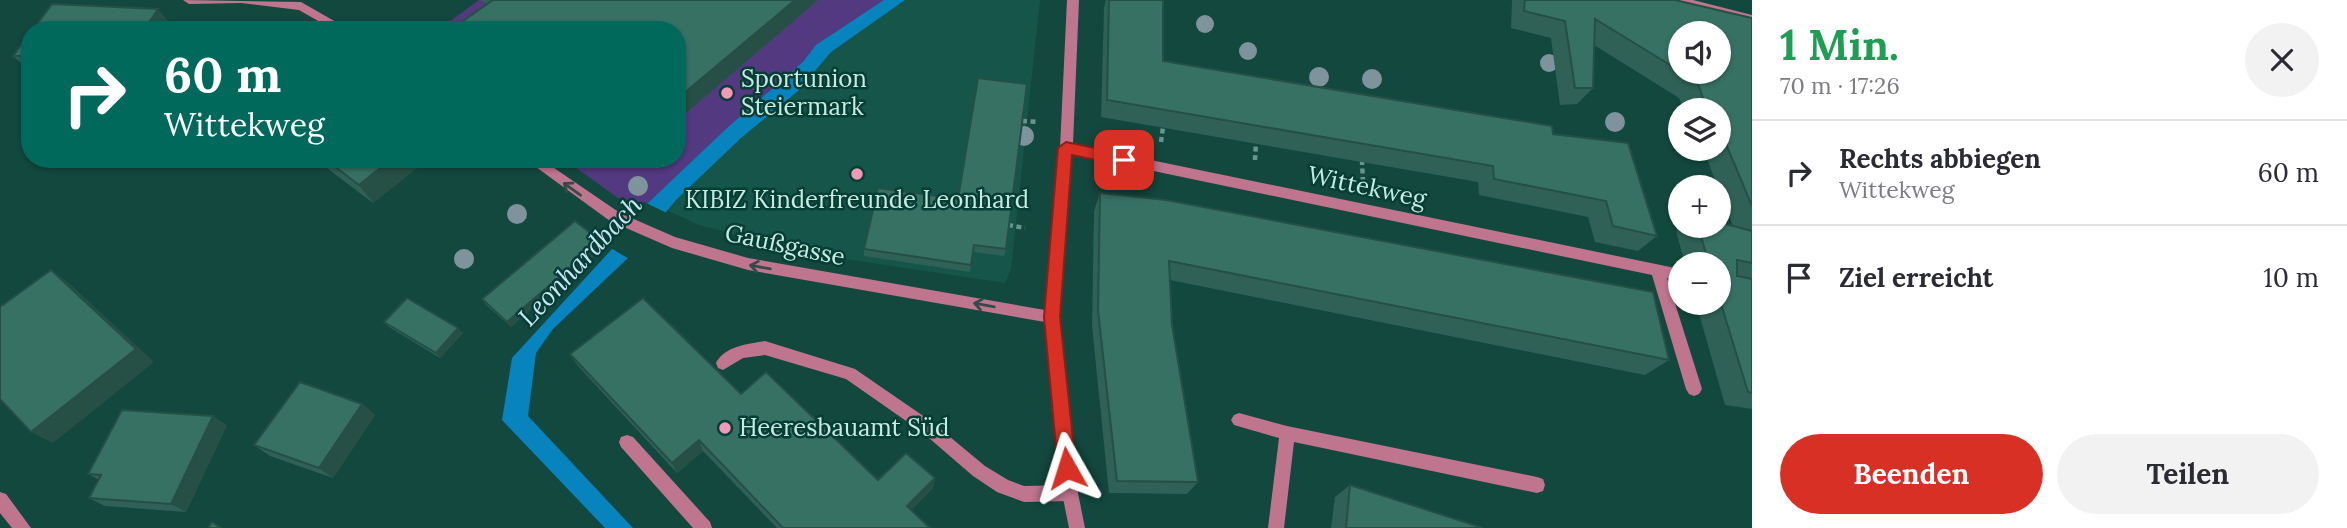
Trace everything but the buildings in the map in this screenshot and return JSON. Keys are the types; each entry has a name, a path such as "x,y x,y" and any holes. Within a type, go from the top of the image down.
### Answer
{"street":[{"path":"189,0 286,1 328,21"},
{"path":"1073,0 1066,148 1052,317 1070,493 1077,528"},
{"path":"1677,0 1752,19"},
{"name":"Wittekweg","path":"1066,148 1668,273"},
{"name":"Gaußgasse","path":"544,168 615,217 673,242 748,264 1052,317"},
{"path":"1658,271 1694,389"},
{"path":"723,363 740,352 765,348 850,374 927,427 979,471 1003,486 1024,494 1070,493"},
{"path":"1239,420 1287,433 1537,485"},
{"path":"1276,528 1287,433"},
{"path":"627,442 704,528"},
{"path":"0,500 23,528"}],"path":[{"path":"1022,121 1038,122"},
{"path":"1161,146 1163,127"},
{"path":"1255,165 1256,142"},
{"path":"1362,160 1363,184"},
{"path":"1008,225 1026,228"}],"shaded area":[{"name":"Sportunion Steiermark","path":"479,0 894,0 830,46 660,207 618,198 576,168 686,168 686,21 450,21"},
{"name":"KIBIZ Kinderfreunde Leonhard","path":"894,0 1040,0 1011,269 1005,283 839,258 755,240 699,225 660,207 830,46"}],"water":[{"name":"Leonhardbach","path":"884,0 905,0 831,52 798,91 741,138 676,200 628,258 553,329 536,353 528,416 633,528 605,528 502,420 512,358 612,249 647,204 727,128 803,62 816,45"}],"pier":[{"path":"644,202 669,214 631,260 609,247"}],"place":[{"name":"Sportunion Steiermark","path":"727,93"},
{"name":"KIBIZ Kinderfreunde Leonhard","path":"857,174"},
{"name":"Heeresbauamt Süd","path":"725,428"}],"route":[{"path":"1067,468 1052,317 1066,148 1124,160"}]}
